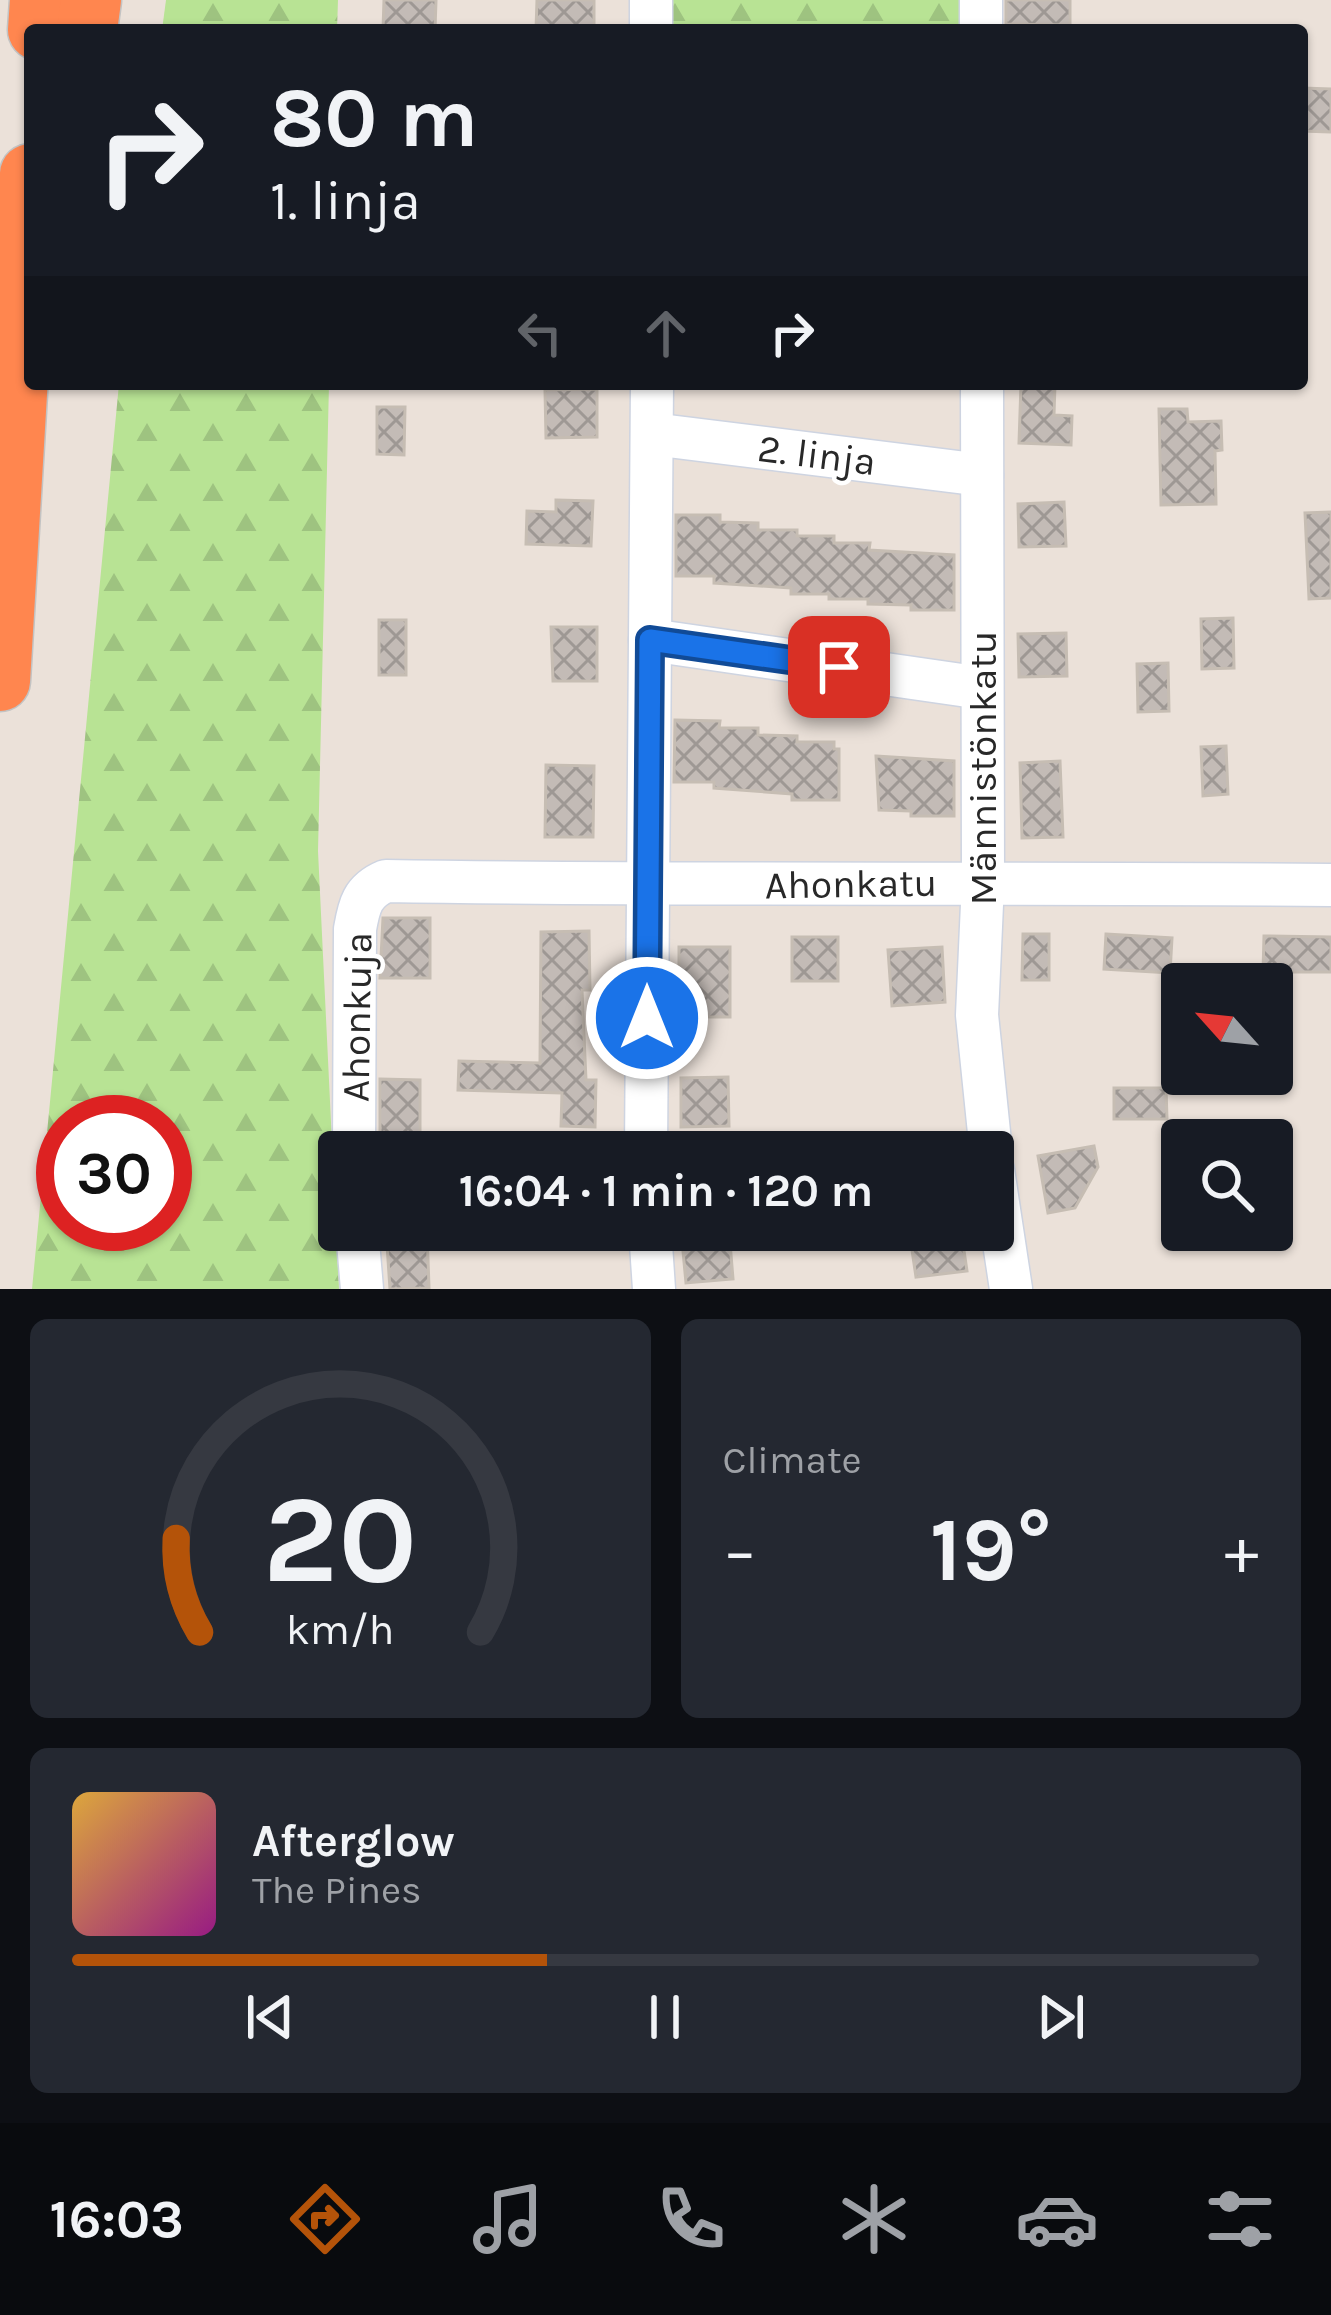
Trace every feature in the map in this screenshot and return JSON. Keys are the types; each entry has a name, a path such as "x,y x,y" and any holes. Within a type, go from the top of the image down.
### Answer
{"highway":[{"path":"0,681 24,276"},
{"path":"16,411 24,373"}],"street":[{"path":"646,1131 652,390"},
{"name":"Männistönkatu","path":"982,390 983,882 977,1015 989,1131"},
{"name":"2. linja","path":"652,434 982,475"},
{"path":"650,640 982,688"},
{"name":"Ahonkatu","path":"372,887 386,881 1331,885"},
{"name":"Ahonkuja","path":"354,1131 355,929 360,902 372,887"},
{"path":"359,1251 362,1289"},
{"path":"651,1251 654,1289"},
{"path":"1005,1251 1011,1289"}],"green space":[{"path":"166,0 338,0 337,24 163,24"},
{"path":"660,0 964,0 964,24 660,24"},
{"path":"118,390 329,390 318,851 331,1131 318,1131 318,1251 337,1251 339,1289 32,1289 36,1247 36,1251 192,1251 192,1095 51,1095"}],"building":[{"path":"384,0 436,0 435,24 383,24"},
{"path":"537,0 594,0 594,24 536,24"},
{"path":"1006,0 1070,0 1070,24 1006,24"},
{"path":"1308,88 1331,89 1331,132 1308,131"},
{"path":"545,390 597,390 597,437 546,438"},
{"path":"1021,390 1055,390 1054,415 1072,416 1071,445 1019,443"},
{"path":"377,407 405,407 404,455 377,454"},
{"path":"1159,409 1187,409 1188,422 1221,421 1222,450 1215,451 1216,504 1161,505"},
{"path":"556,500 593,501 591,546 526,544 527,511 556,512"},
{"path":"1064,502 1066,546 1019,547 1018,504"},
{"path":"1331,512 1331,598 1309,599 1305,513"},
{"path":"676,515 720,515 720,522 758,523 758,530 797,530 797,536 834,536 834,543 870,543 869,550 954,555 954,610 911,610 911,605 868,604 868,599 791,594 791,588 714,583 714,576 676,576"},
{"path":"1233,618 1234,668 1202,669 1201,619"},
{"path":"379,620 406,620 406,675 379,675"},
{"path":"551,627 597,627 597,681 553,681"},
{"path":"1066,633 1067,676 1019,677 1018,634"},
{"path":"1168,663 1169,711 1138,712 1137,664"},
{"path":"675,720 720,721 719,728 758,728 758,735 834,742 834,749 839,749 839,800 792,800 792,794 714,788 714,782 674,782"},
{"path":"1226,746 1228,794 1203,796 1201,747"},
{"path":"876,756 954,761 954,816 879,810"},
{"path":"1060,761 1063,837 1022,838 1020,763"},
{"path":"546,765 594,766 593,837 545,837"},
{"path":"383,918 430,918 430,978 380,978"},
{"path":"589,931 590,990 582,990 586,1080 596,1080 595,1127 561,1126 562,1093 458,1090 459,1061 540,1063 541,932"},
{"path":"1023,934 1049,934 1049,980 1022,980"},
{"path":"1106,934 1172,938 1171,963 1161,963 1161,972 1104,969"},
{"path":"1264,936 1331,937 1331,972 1293,972 1293,963 1263,963"},
{"path":"792,937 838,937 838,981 792,981"},
{"path":"679,947 730,947 730,1017 679,1017"},
{"path":"942,947 945,1002 892,1006 888,950"},
{"path":"728,1077 729,1126 681,1127 681,1078"},
{"path":"380,1079 420,1080 420,1131 380,1131"},
{"path":"1114,1088 1161,1088 1161,1095 1166,1095 1167,1119 1114,1119"},
{"path":"1094,1146 1098,1167 1075,1208 1048,1213 1038,1156"},
{"path":"387,1251 428,1251 429,1288 390,1289"},
{"path":"683,1251 731,1251 733,1279 686,1283"},
{"path":"912,1251 964,1251 967,1271 916,1277"}],"route":[{"path":"647,1018 650,640 839,667"}]}
